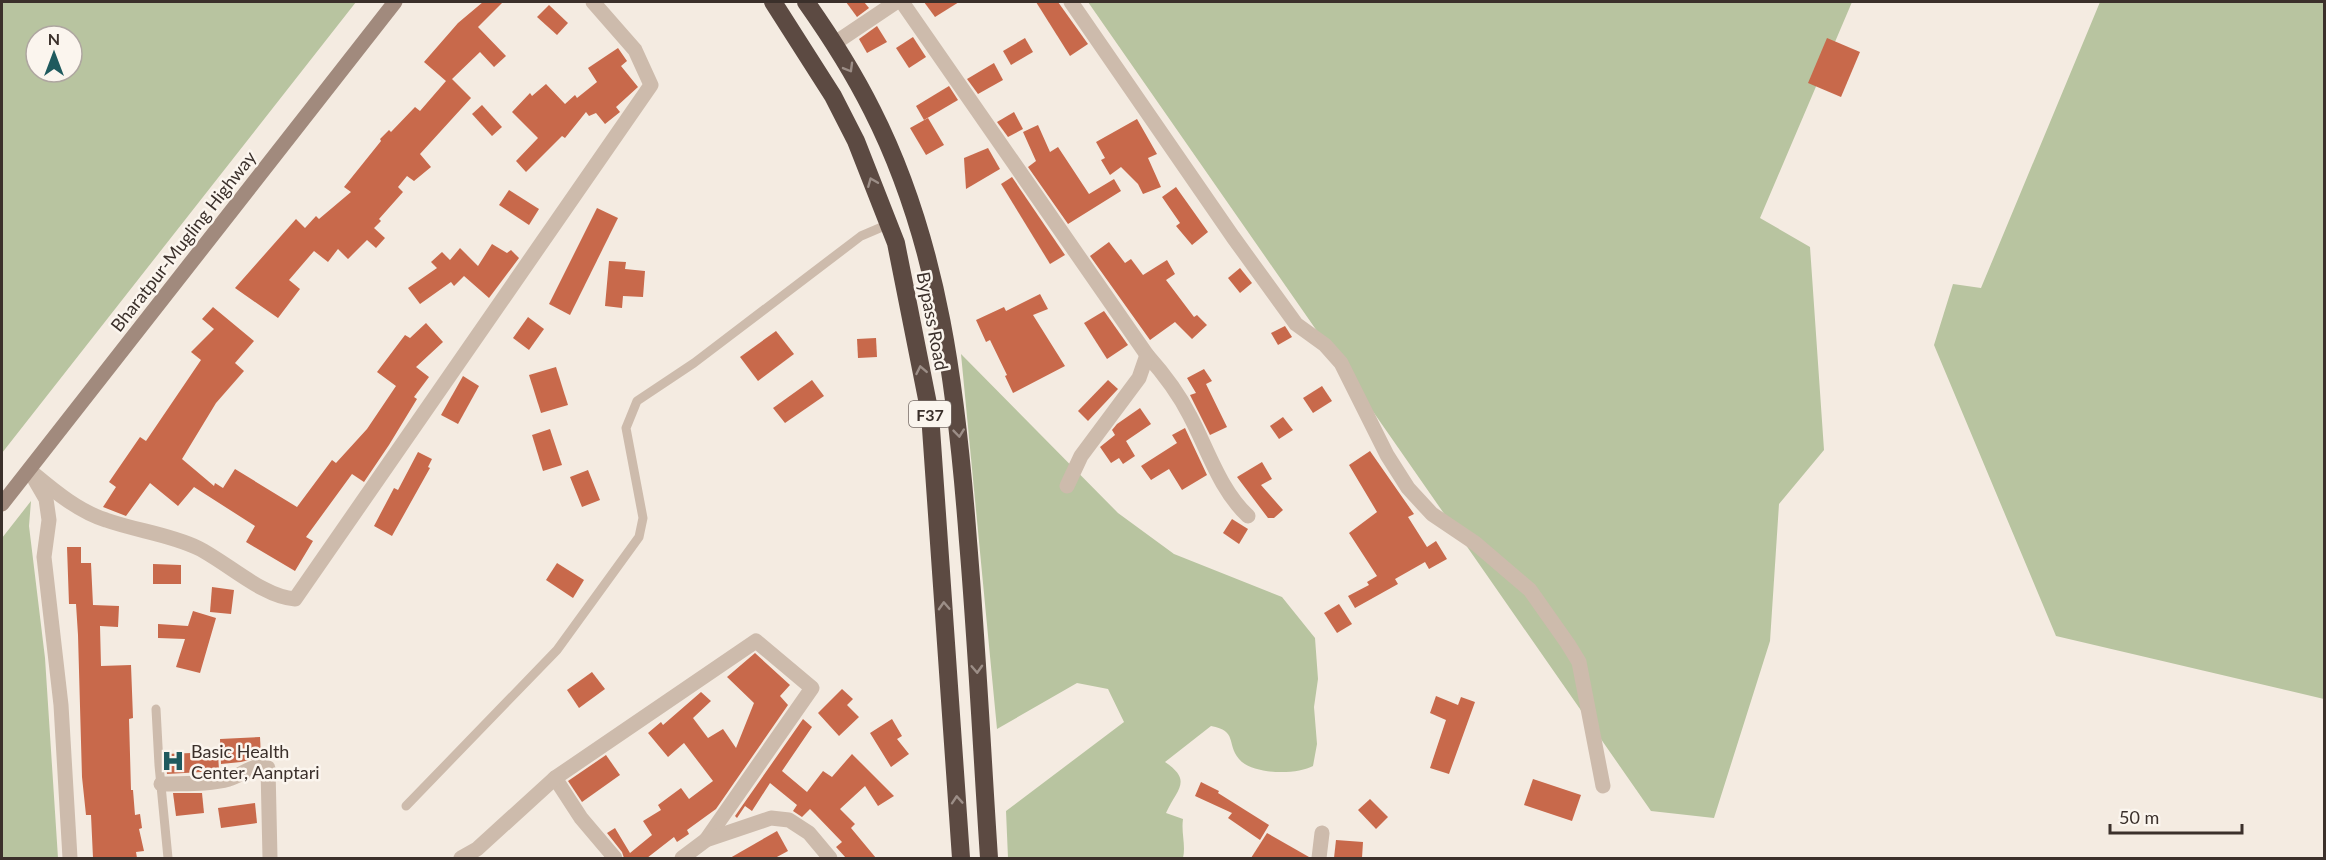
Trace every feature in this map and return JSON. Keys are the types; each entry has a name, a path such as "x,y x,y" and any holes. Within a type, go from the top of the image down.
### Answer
{"highway":[{"name":"Bypass Road","path":"773,2 833,96 856,141 896,243 930,414 961,858"},
{"name":"Bypass Road","path":"806,2 834,43 873,110 898,169 919,230 941,314 952,371 974,615 989,858"},
{"path":"896,243 919,230"}],"main road":[{"name":"Bharatpur-Mugling Highway","path":"2,504 395,2"}],"street":[{"path":"29,470 86,512 105,520 181,540 221,559 279,598 295,600 651,85 635,50 593,2"},
{"path":"834,43 896,2"},
{"path":"902,2 1147,355 1165,375 1190,414 1232,501 1248,516"},
{"path":"1071,2 1233,237 1296,324 1325,345 1341,363 1387,455 1408,488 1432,514 1475,543 1530,590 1568,644 1579,663 1603,786"},
{"path":"1067,486 1081,456 1139,378 1147,355"},
{"path":"29,470 46,499 50,520 44,557 61,705 70,858"},
{"path":"460,858 477,849 555,778 756,641 812,688 706,840"},
{"path":"161,784 230,779 242,771 263,766 268,768 270,858"},
{"path":"555,778 581,818 615,858"},
{"path":"682,858 706,840 771,818 789,820 809,833 830,858"},
{"path":"1319,858 1323,833"}],"lane":[{"path":"406,806 557,651 639,537 643,518 626,428 637,401 694,363 861,236 889,224"},
{"path":"156,709 168,858"}],"green space":[{"path":"2,2 356,2 2,453"},
{"path":"1088,2 1852,2 1760,218 1810,247 1824,450 1779,504 1770,641 1714,818 1651,811"},
{"path":"2100,2 2324,2 2324,699 2056,636 1934,345 1953,284 1981,288"},
{"path":"961,354 1118,513 1174,554 1282,597 1315,638 1318,679 1314,707 1317,744 1313,766 1286,772 1254,768 1239,759 1225,731 1211,726 1165,762 1174,769 1181,780 1178,791 1166,813 1183,819 1183,858 1008,858 1006,811 1124,722 1108,689 1077,683 997,729"},
{"path":"31,501 29,526 45,658 58,858 2,858 2,538"}],"building":[{"path":"483,2 503,2 478,27 506,56 494,67 480,52 452,79 471,98 420,154 431,167 414,181 407,176 398,187 403,192 374,228 385,238 376,248 367,240 348,259 338,249 328,262 314,251 289,280 300,289 278,318 235,288 296,219 305,228 316,216 319,219 351,192 344,187 381,141 380,139 389,130 391,132 415,107 420,111 446,81 424,62 458,23"},
{"path":"846,2 864,2 869,8 857,17"},
{"path":"924,2 959,2 935,17"},
{"path":"1036,2 1058,2 1088,44 1070,56"},
{"path":"549,5 568,23 557,35 537,17"},
{"path":"877,26 887,42 867,53 859,39"},
{"path":"913,37 926,57 909,68 896,48"},
{"path":"1025,38 1033,52 1011,65 1003,51"},
{"path":"1827,38 1860,52 1841,97 1808,83"},
{"path":"618,48 627,61 621,66 638,87 616,107 620,112 605,124 596,113 589,116 586,112 565,138 562,136 526,172 516,161 538,138 512,112 530,93 532,96 546,84 565,104 575,95 577,98 597,82 588,68"},
{"path":"994,63 1003,80 978,94 967,79"},
{"path":"949,86 958,100 924,120 916,106"},
{"path":"482,105 502,127 492,136 472,114"},
{"path":"1014,112 1023,129 1008,137 997,122"},
{"path":"928,118 944,145 926,155 910,128"},
{"path":"1137,119 1157,154 1148,158 1161,187 1143,194 1138,184 1121,167 1110,175 1101,160 1105,158 1096,142"},
{"path":"1038,125 1050,152 1058,147 1089,194 1114,179 1121,191 1068,224 1028,167 1036,161 1023,132"},
{"path":"988,148 1000,169 966,189 964,158"},
{"path":"1012,177 1065,255 1050,264 1001,184"},
{"path":"1176,187 1208,232 1192,245 1176,226 1180,223 1162,197"},
{"path":"509,190 539,209 529,225 499,205"},
{"path":"597,208 618,218 570,315 549,304"},
{"path":"1109,242 1125,263 1131,259 1143,275 1167,260 1175,274 1166,280 1194,317 1197,315 1207,325 1192,339 1175,322 1150,340 1090,256"},
{"path":"492,244 507,253 511,250 519,258 489,298 464,276 454,286 451,282 420,304 408,288 437,268 431,262 442,252 450,260 460,248 478,266"},
{"path":"609,261 626,262 625,269 645,271 643,297 623,296 622,308 605,306"},
{"path":"1240,268 1252,283 1240,293 1228,278"},
{"path":"1040,294 1048,309 1033,315 1065,366 1013,393 990,340 986,342 976,320 1004,307 1006,311"},
{"path":"213,307 254,341 235,363 244,371 216,403 182,459 214,486 215,483 223,488 235,469 297,507 332,460 336,463 367,429 396,386 377,372 405,335 410,338 426,323 443,342 416,367 429,377 414,397 417,399 389,445 364,482 352,474 306,537 313,541 295,571 246,542 255,526 194,487 178,506 150,483 126,516 103,507 116,487 109,482 140,437 146,441 201,360 191,352 214,329 202,319"},
{"path":"1104,311 1128,345 1107,359 1084,323"},
{"path":"528,317 544,329 529,350 513,338"},
{"path":"1285,326 1292,337 1278,345 1271,333"},
{"path":"776,331 794,354 758,381 740,357"},
{"path":"876,338 877,357 858,358 857,339"},
{"path":"556,367 568,405 541,413 529,375"},
{"path":"1204,369 1212,381 1206,384 1227,427 1210,435 1190,395 1196,393 1187,378"},
{"path":"463,376 479,386 458,424 441,415"},
{"path":"812,380 824,396 785,423 773,408"},
{"path":"1108,380 1118,389 1088,421 1078,411"},
{"path":"1322,386 1332,401 1313,413 1303,398"},
{"path":"1140,408 1151,424 1126,441 1135,456 1123,464 1119,458 1111,463 1100,447 1115,435 1112,430 1117,424"},
{"path":"1283,417 1293,430 1279,439 1270,426"},
{"path":"1185,428 1207,475 1182,490 1169,469 1151,480 1141,466 1177,443 1172,435"},
{"path":"550,429 562,465 543,471 532,435"},
{"path":"1370,451 1414,514 1408,517 1427,547 1436,541 1447,559 1429,569 1425,562 1395,579 1398,584 1355,608 1348,596 1369,585 1367,582 1377,576 1349,533 1377,512 1349,465"},
{"path":"418,452 432,459 428,467 430,468 392,536 374,526 394,488 398,490"},
{"path":"1262,462 1272,479 1261,485 1283,510 1274,518 1268,518 1237,477"},
{"path":"588,470 600,500 582,507 570,477"},
{"path":"1232,519 1248,529 1239,544 1223,533"},
{"path":"67,547 81,547 81,563 91,563 93,605 119,606 118,627 100,626 101,666 131,665 133,718 129,719 131,790 133,790 135,815 140,814 142,828 139,829 144,851 136,852 137,858 93,858 91,815 86,815 82,777 76,604 69,604"},
{"path":"557,563 584,580 573,598 546,580"},
{"path":"153,564 181,565 181,584 153,584"},
{"path":"212,587 234,590 231,614 210,612"},
{"path":"1339,604 1352,624 1337,633 1324,613"},
{"path":"193,611 216,618 200,673 176,667 185,639 158,638 158,624 188,626"},
{"path":"755,653 790,685 780,696 788,705 716,809 687,830 689,834 677,842 674,837 647,858 624,858 607,833 615,828 630,853 652,835 643,821 661,810 658,805 681,788 689,799 713,781 684,743 668,757 648,733 661,722 663,725 701,692 711,701 693,718 708,738 723,729 736,748 754,703 727,677"},
{"path":"592,672 605,689 579,708 567,690"},
{"path":"842,689 853,699 847,705 859,717 839,736 818,713"},
{"path":"1436,696 1458,705 1461,697 1475,702 1449,774 1430,768 1446,720 1430,713"},
{"path":"803,719 812,727 782,771 807,792 823,771 832,777 852,754 894,796 878,806 865,786 840,809 855,824 851,828 876,858 846,858 836,847 842,842 810,809 802,817 793,811 797,805 770,783 752,811 745,806 737,818 735,816"},
{"path":"892,719 902,736 897,739 909,754 891,767 870,733"},
{"path":"260,737 261,757 221,764 220,739"},
{"path":"218,752 219,771 167,774 165,754"},
{"path":"606,755 620,775 582,802 568,781"},
{"path":"1533,779 1581,795 1572,821 1524,805"},
{"path":"1201,782 1219,791 1218,793 1269,825 1260,840 1228,818 1232,813 1195,796"},
{"path":"173,793 202,793 204,813 176,816"},
{"path":"1370,799 1388,817 1376,829 1358,810"},
{"path":"255,803 257,823 221,828 218,808"},
{"path":"777,831 788,851 775,858 730,858"},
{"path":"1267,833 1309,857 1309,858 1251,858"},
{"path":"1336,840 1363,842 1362,858 1334,858"}],"place":[{"name":"Basic Health Center, Aanptari","path":"173,761"}]}
